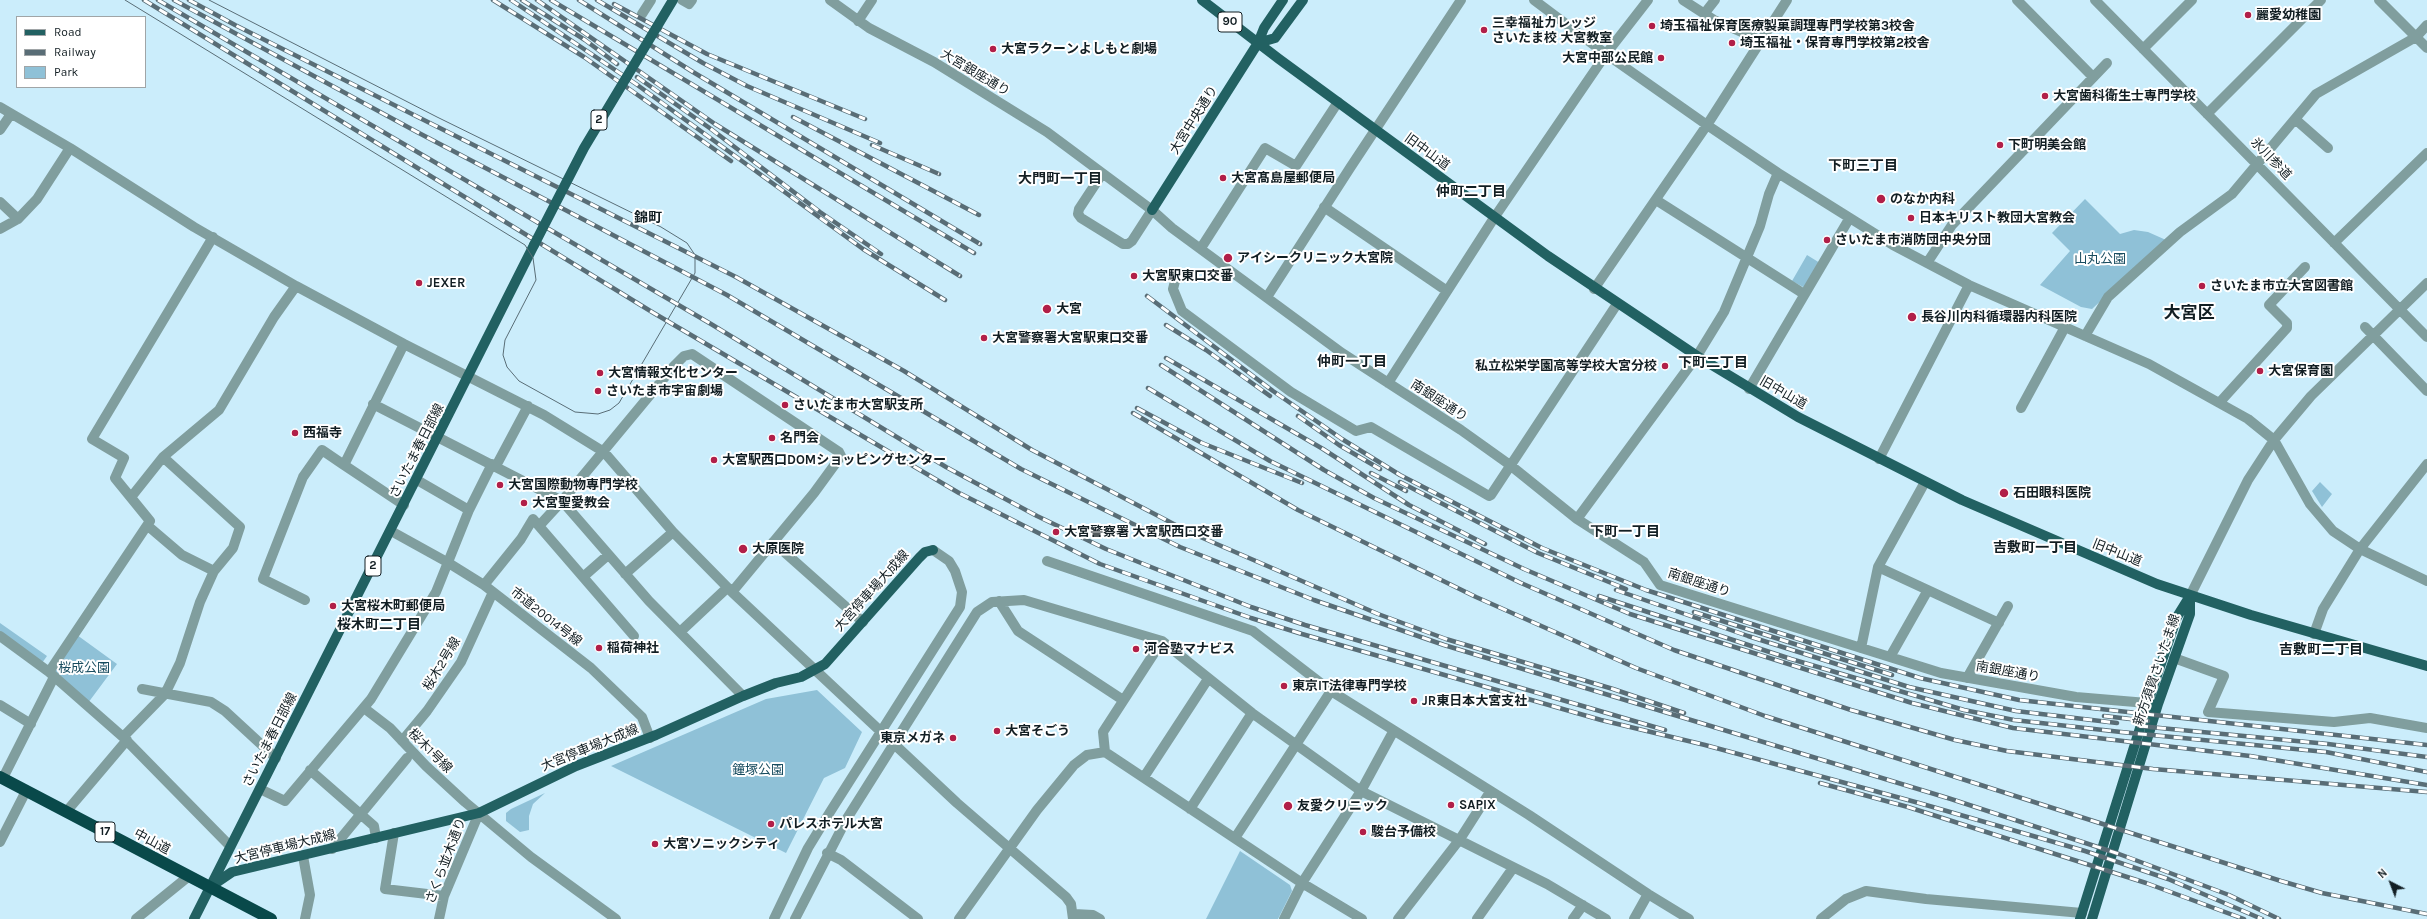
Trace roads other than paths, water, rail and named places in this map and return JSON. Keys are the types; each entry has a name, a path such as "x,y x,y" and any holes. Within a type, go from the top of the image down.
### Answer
{"highway":[{"name":"中山道","path":"1,778 271,919"}],"main road":[{"name":"さいたま春日部線","path":"194,919 584,148 672,0"},
{"name":"旧中山道","path":"1202,0 1494,218 1594,289 1749,389 1925,482 2089,556 2190,596 2314,634 2427,666"},
{"name":"大宮中央通り","path":"1152,210 1258,43 1264,28 1284,0"},
{"path":"1258,43 1275,38 1303,0"},
{"name":"大宮停車場大成線","path":"210,887 232,872 478,813 576,766 650,738 743,696 776,683 801,677 825,664 919,558 925,552 933,550"},
{"name":"新方須賀さいたま線","path":"2092,919 2174,658 2190,614 2190,596"},
{"name":"新方須賀さいたま線","path":"2081,916 2147,703 2177,617 2190,596"}],"street":[{"path":"642,14 651,0"},
{"path":"682,0 689,4 692,0"},
{"name":"大宮銀座通り","path":"830,0 858,21 934,62 1030,121 1152,210"},
{"path":"858,21 872,0"},
{"path":"1268,297 1324,207 1461,0"},
{"path":"1534,0 1606,54 1707,125 1849,219 1926,263 1969,285 2149,364 2220,402 2264,429 2274,440 2310,504 2325,523 2360,549 2427,581"},
{"path":"1388,383 1494,218 1606,54 1648,0"},
{"path":"1683,0 1704,14 1762,40"},
{"path":"1704,14 1715,0"},
{"path":"1594,289 1707,125 1787,0"},
{"path":"2017,0 2093,77"},
{"name":"氷川参道","path":"2095,0 2207,114 2258,163 2334,244 2427,337"},
{"path":"2143,49 2192,0"},
{"path":"2207,114 2321,0"},
{"path":"2379,0 2427,48"},
{"path":"2085,336 2108,298 2180,232 2232,194 2316,94 2416,37 2427,26"},
{"path":"1926,263 1952,225 2107,63"},
{"path":"1199,247 1265,148 1296,166 1338,102"},
{"path":"0,107 70,148 213,238 296,286 404,344 528,406 604,452 673,532 729,590 957,803 1066,897 1074,916 1093,915 1100,919"},
{"path":"0,130 11,114"},
{"path":"2295,119 2328,148"},
{"path":"0,229 18,219 37,199 70,148"},
{"path":"2334,244 2427,153"},
{"path":"1577,519 1696,356 1724,312 1760,226 1772,186 1778,173"},
{"path":"1102,174 1079,209 1078,214 1081,218 1123,244 1128,244 1132,241 1152,210"},
{"path":"1656,200 1746,259 1804,294"},
{"path":"0,202 18,219"},
{"path":"1324,207 1447,291"},
{"name":"南銀座通り","path":"1152,210 1172,228 1268,297 1342,354 1439,415 1510,465 1577,519 1644,562 1660,585 1941,673 2076,697 2147,703"},
{"path":"1749,389 1849,219"},
{"path":"1,778 31,724 52,674 148,526 150,520 132,496 115,478 124,458 92,439 213,238"},
{"path":"2220,402 2287,328 2287,323 2269,305 2305,267"},
{"path":"1175,282 1173,289 1182,311 1291,392 1356,432 1371,427 1489,496 1617,304"},
{"path":"2190,596 2248,480 2274,440 2311,396 2427,283"},
{"path":"1879,459 1969,285"},
{"path":"132,496 163,458 219,410 274,317 296,286"},
{"path":"2021,408 2065,327"},
{"path":"2365,327 2427,391"},
{"path":"344,465 404,344"},
{"path":"539,526 604,452 674,366 684,356 692,354 839,452 840,460 774,542 729,590 680,632"},
{"path":"373,404 562,501 625,574 743,696"},
{"path":"260,789 285,800 364,708 382,683 436,592 469,510 528,406"},
{"path":"305,600 263,578 303,477 322,450 404,506"},
{"path":"66,812 125,738 165,694 180,663 200,602 214,571 233,548 240,527 163,458"},
{"path":"2314,634 2323,609 2360,549 2427,464"},
{"path":"417,480 469,510"},
{"path":"1861,648 1878,567 1925,482"},
{"path":"484,585 533,520 634,636"},
{"path":"148,526 182,555 214,571"},
{"name":"市道20014号線","path":"391,531 447,562 484,585 611,685 642,717 650,738"},
{"path":"625,574 673,532"},
{"path":"774,542 863,622"},
{"path":"774,919 808,848 956,615 962,600 962,592 955,571 949,561 933,550"},
{"path":"583,577 608,555"},
{"path":"1047,561 1253,631 1331,691 1393,732 1689,919"},
{"path":"1878,567 1955,601 1999,623"},
{"path":"1890,657 1928,590"},
{"name":"桜木2号線","path":"402,741 431,706 461,662 493,592"},
{"path":"795,919 827,853 977,612 986,604 999,601 1024,600 1162,641 1252,713 1361,792 1460,840 1583,905 1606,919"},
{"path":"999,601 1018,631 1124,700"},
{"path":"1967,678 2008,606"},
{"path":"0,636 52,674 125,738 230,846"},
{"path":"1105,752 1103,732 1162,641"},
{"path":"2174,658 2224,676 2208,712 2334,722 2370,718 2427,728"},
{"path":"1144,777 1208,679"},
{"path":"142,689 211,702 225,711 276,758"},
{"path":"1235,838 1331,691"},
{"path":"0,705 31,724"},
{"name":"桜木1号線","path":"364,708 402,741 426,766 478,813 567,886 616,919"},
{"path":"1190,809 1252,713"},
{"path":"1284,919 1302,883 1361,792 1393,732"},
{"path":"960,919 1010,848 1074,765 1087,755 1105,752 1302,883 1362,919"},
{"path":"332,848 407,758"},
{"path":"310,770 374,826 376,838"},
{"path":"0,842 26,791"},
{"path":"1398,919 1460,840 1490,792"},
{"name":"さくら並木通り","path":"439,919 444,896 478,813"},
{"path":"394,833 384,889 444,896"},
{"path":"827,853 841,860 918,919"},
{"path":"303,856 310,895 305,919"},
{"path":"1478,919 1513,868"},
{"path":"136,919 189,876"},
{"path":"1821,919 1846,900 1866,890 1926,899 2081,916"},
{"path":"1634,919 1648,894"},
{"path":"1573,919 1583,905"}],"tram line":[{"path":"125,0 525,245 533,258 536,280 505,340 503,355 507,367 519,381 575,412 598,414 610,410 619,403 695,273 695,255 687,243 661,227 437,117 209,0"}],"railway":[{"path":"144,0 652,312 959,493 1100,564 1251,618 1302,634 1601,720 1705,745 1919,803 2085,851 2168,879 2262,919"},
{"path":"158,0 711,324 946,467 1037,516 1106,549 1251,607 1305,625 1665,730"},
{"path":"174,0 417,132 727,295 1021,469 1180,547 1314,600 1444,645 1951,799 2119,854 2229,895 2279,919"},
{"path":"189,0 235,25 736,277 904,371 1032,450 1189,532 1378,614 1446,639 1613,689 1684,713"},
{"path":"493,0 584,57 731,161"},
{"path":"511,0 636,84 863,249 945,300"},
{"path":"522,0 585,40 617,64"},
{"path":"537,0 715,124 960,276"},
{"path":"551,0 974,253"},
{"path":"579,0 693,72 980,244"},
{"path":"597,0 703,63 747,86 880,143"},
{"path":"614,4 707,54 865,119"},
{"path":"637,77 711,129 820,212 881,254"},
{"path":"793,117 979,215"},
{"path":"872,145 939,174"},
{"path":"1147,296 1273,391 1342,439 1400,475 1542,548 1646,590 1920,678 2019,700 2427,745"},
{"path":"1166,325 1206,350 1270,396"},
{"path":"1166,358 1323,449 1409,505 1485,544"},
{"path":"1161,365 1324,470 1374,498 1524,569 1630,614 1912,703 2013,728 2250,756 2427,785"},
{"path":"1148,388 1270,461 1521,583 1674,650 1851,710 1955,740 2007,751 2153,769 2427,792"},
{"path":"1137,408 1202,443 1302,483"},
{"path":"1133,413 1298,510 1476,597 1636,668 1765,716 2281,881 2322,893 2427,914"},
{"path":"1298,416 1339,445 1380,469"},
{"path":"1371,473 1406,491"},
{"path":"1400,482 1538,553 1626,589"},
{"path":"1616,590 1748,636 1909,687 2016,711 2117,723"},
{"path":"1599,596 1791,659 1964,710 2014,720 2326,752 2427,772"},
{"path":"1694,612 1892,675"},
{"path":"2104,716 2148,721"},
{"path":"2139,726 2328,744 2427,757"},
{"path":"1820,783 1908,807 2146,883 2244,919"}],"place":[{"name":"麗愛幼稚園","path":"2248,15"},
{"name":"埼玉福祉保育医療製菓調理専門学校第3校舎","path":"1652,26"},
{"name":"三幸福祉カレッジ さいたま校 大宮教室","path":"1484,30"},
{"name":"埼玉福祉・保育専門学校第2校舎","path":"1732,43"},
{"name":"大宮ラクーンよしもと劇場","path":"993,49"},
{"name":"大宮中部公民館","path":"1661,58"},
{"name":"大宮歯科衛生士専門学校","path":"2045,96"},
{"name":"下町明美会館","path":"2000,145"},
{"name":"大宮髙島屋郵便局","path":"1223,178"},
{"name":"のなか内科","path":"1881,199"},
{"name":"日本キリスト教団大宮教会","path":"1911,218"},
{"name":"さいたま市消防団中央分団","path":"1827,240"},
{"name":"アイシークリニック大宮院","path":"1228,258"},
{"name":"大宮駅東口交番","path":"1134,276"},
{"name":"JEXER","path":"419,283"},
{"name":"さいたま市立大宮図書館","path":"2202,286"},
{"name":"大宮","path":"1047,309"},
{"name":"長谷川内科循環器内科医院","path":"1912,317"},
{"name":"大宮警察署大宮駅東口交番","path":"984,338"},
{"name":"私立松栄学園高等学校大宮分校","path":"1665,366"},
{"name":"大宮保育園","path":"2260,371"},
{"name":"大宮情報文化センター","path":"600,373"},
{"name":"さいたま市宇宙劇場","path":"598,391"},
{"name":"さいたま市大宮駅支所","path":"785,405"},
{"name":"西福寺","path":"295,433"},
{"name":"名門会","path":"772,438"},
{"name":"大宮駅西口DOMショッピングセンター","path":"714,460"},
{"name":"大宮国際動物専門学校","path":"500,485"},
{"name":"石田眼科医院","path":"2004,493"},
{"name":"大宮聖愛教会","path":"524,503"},
{"name":"大宮警察署 大宮駅西口交番","path":"1056,532"},
{"name":"大原医院","path":"743,549"},
{"name":"大宮桜木町郵便局","path":"333,606"},
{"name":"稲荷神社","path":"599,648"},
{"name":"河合塾マナビス","path":"1136,649"},
{"name":"東京IT法律専門学校","path":"1284,686"},
{"name":"JR東日本大宮支社","path":"1414,701"},
{"name":"大宮そごう","path":"997,731"},
{"name":"東京メガネ","path":"953,738"},
{"name":"SAPIX","path":"1451,805"},
{"name":"友愛クリニック","path":"1288,806"},
{"name":"パレスホテル大宮","path":"771,824"},
{"name":"駿台予備校","path":"1363,832"},
{"name":"大宮ソニックシティ","path":"655,844"}],"district":[{"name":"下町三丁目","path":"1863,166"},
{"name":"大門町一丁目","path":"1060,179"},
{"name":"仲町二丁目","path":"1471,192"},
{"name":"錦町","path":"648,218"},
{"name":"大宮区","path":"2189,313"},
{"name":"仲町一丁目","path":"1352,362"},
{"name":"下町二丁目","path":"1713,363"},
{"name":"下町一丁目","path":"1625,532"},
{"name":"吉敷町一丁目","path":"2035,548"},
{"name":"桜木町二丁目","path":"379,625"},
{"name":"吉敷町二丁目","path":"2321,650"}],"park label":[{"name":"山丸公園","path":"2100,259"},
{"name":"桜成公園","path":"84,668"},
{"name":"鐘塚公園","path":"758,770"}]}
